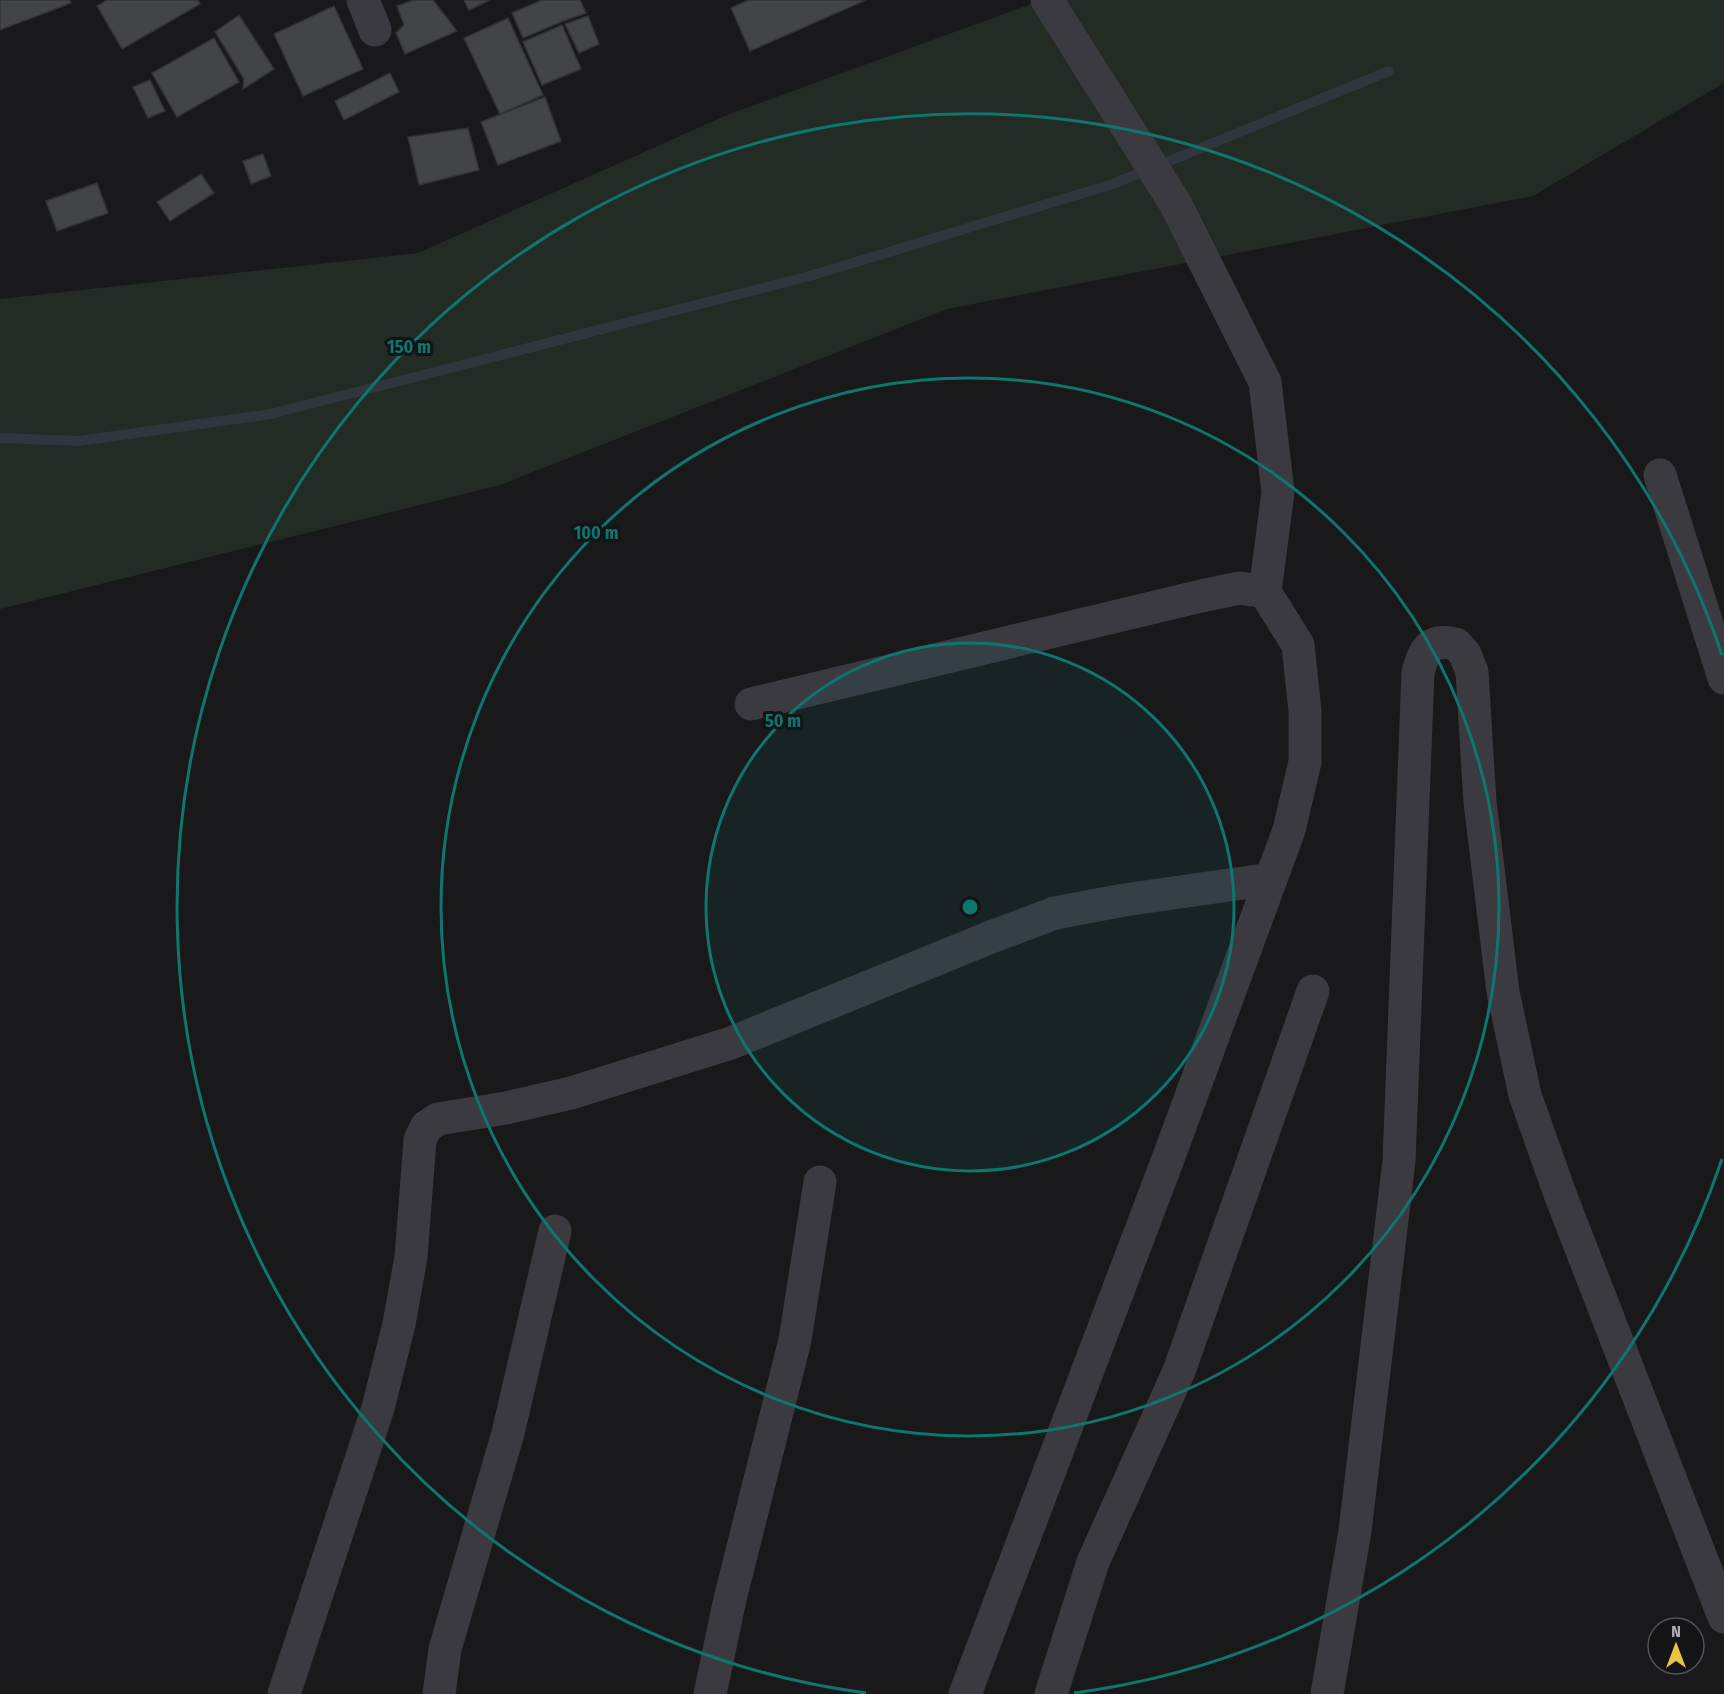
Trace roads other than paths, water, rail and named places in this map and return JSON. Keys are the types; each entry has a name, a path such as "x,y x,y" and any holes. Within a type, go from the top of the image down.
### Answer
{"street":[{"path":"363,0 375,30"},
{"path":"965,1694 1160,1181 1289,830 1305,762 1305,711 1298,645 1265,592 1278,492 1265,382 1175,203 1047,0"},
{"path":"1660,475 1724,678"},
{"path":"751,704 1201,596 1240,588 1265,592"},
{"path":"1328,1694 1355,1531 1399,1161 1418,672 1423,655 1430,645 1437,642 1456,644 1465,654 1472,672 1480,802 1503,992 1525,1095 1560,1194 1717,1577 1724,1617"},
{"path":"284,1694 378,1408 399,1324 411,1257 420,1140 426,1127 438,1119 506,1108 571,1093 731,1042 1054,913 1124,900 1271,879"},
{"path":"1051,1694 1093,1562 1179,1371 1313,991"},
{"path":"710,1694 730,1599 795,1340 820,1182"},
{"path":"439,1694 445,1649 508,1433 555,1231"}],"waterway":[{"path":"0,438 79,441 271,414 813,275 1113,184 1389,71"}]}
